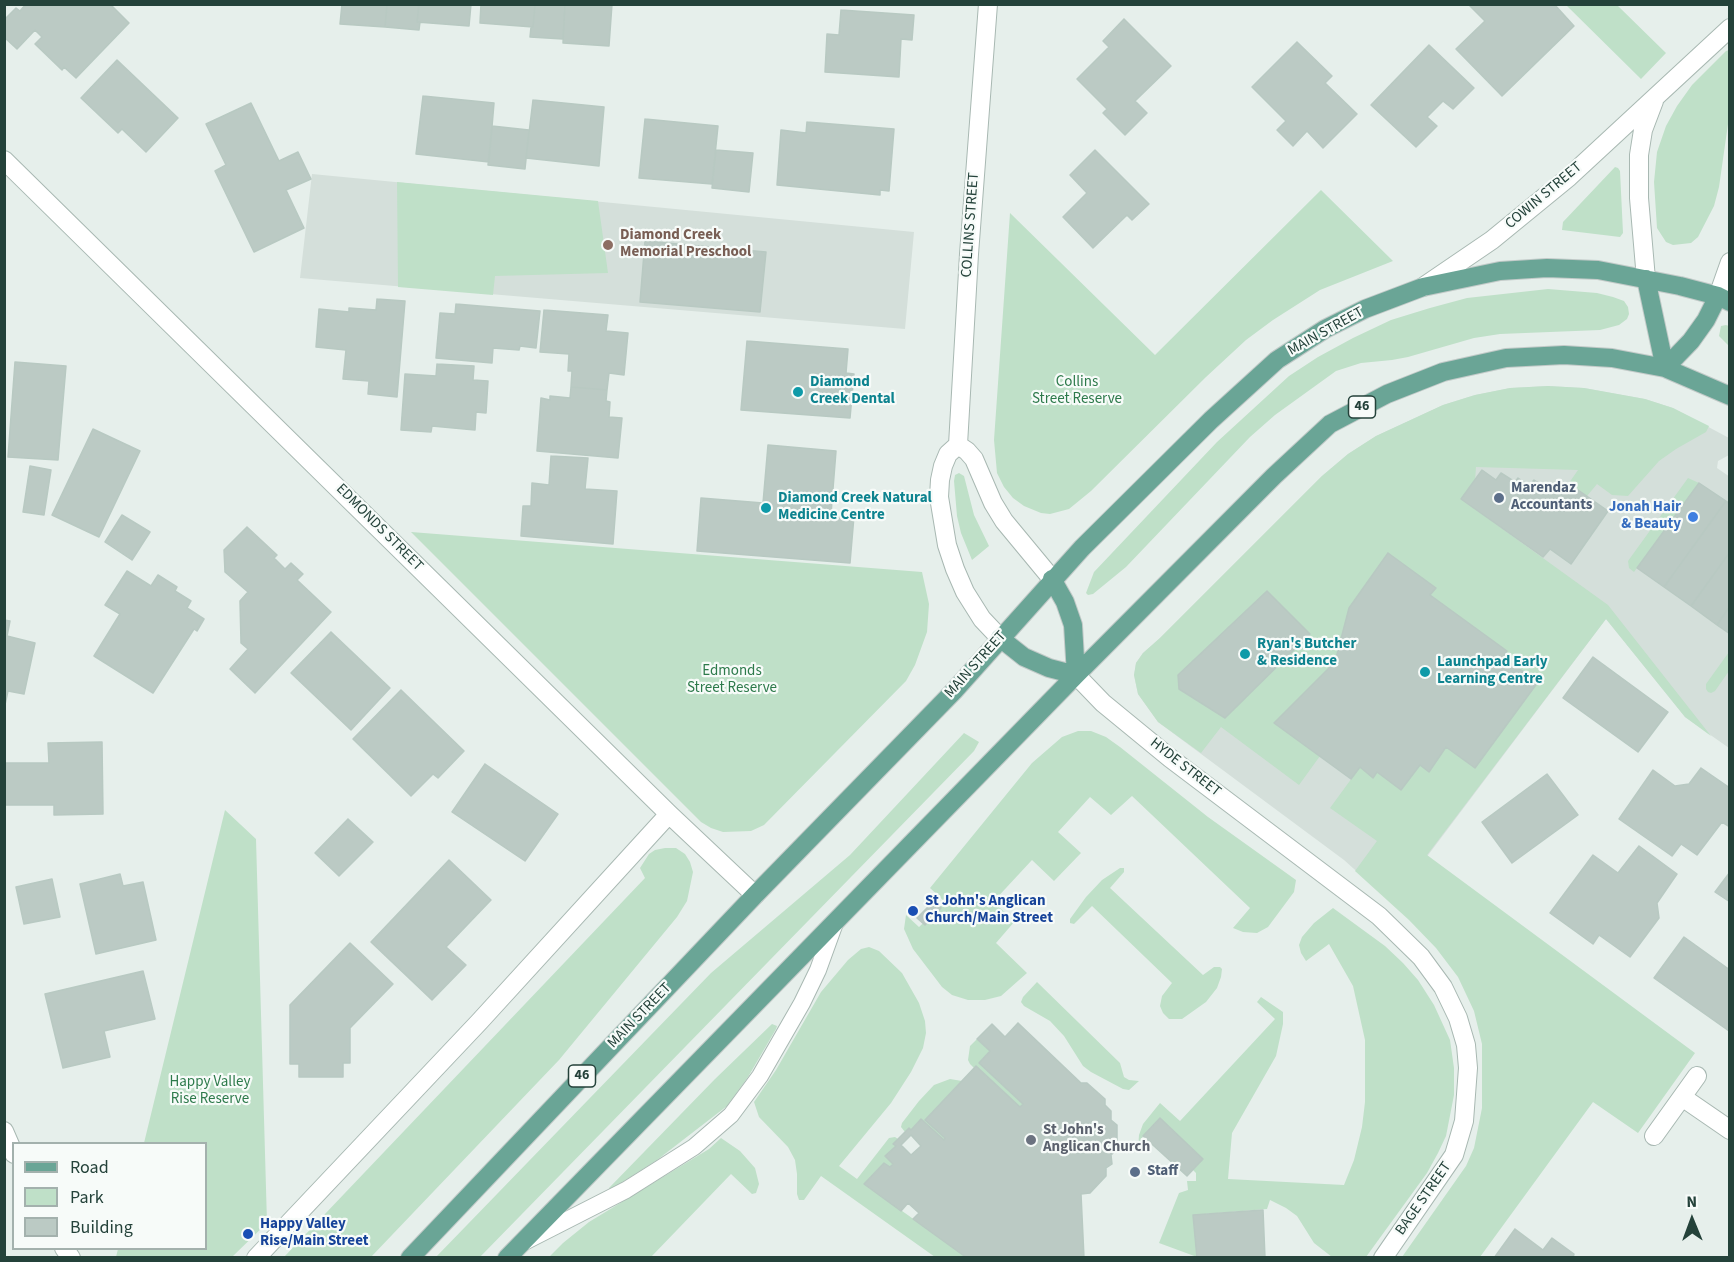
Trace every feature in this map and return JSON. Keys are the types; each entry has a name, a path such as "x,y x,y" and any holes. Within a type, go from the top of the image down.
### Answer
{"main road":[{"name":"MAIN STREET","path":"410,1257 755,895 954,691 1052,579 1211,420 1277,360 1325,329 1365,309 1423,287 1500,271 1547,268 1598,270 1646,279"},
{"name":"46","path":"1646,279 1724,299"},
{"path":"1646,279 1665,368"},
{"path":"1665,368 1691,341 1724,299"},
{"name":"46","path":"507,1257 1076,675 1274,476 1330,424 1387,394 1443,372 1506,358 1564,355 1612,358 1665,368 1730,396"},
{"path":"1052,579 1065,602 1073,625 1076,675"},
{"name":"COLLINS STREET","path":"1000,638 1024,657 1049,668 1076,675"}],"street":[{"name":"COLLINS STREET","path":"988,4 967,278 958,445 948,454 940,480 939,497 947,545 955,569 965,592 982,619 1000,638"},
{"name":"COWIN STREET","path":"1423,287 1492,240 1569,177 1730,28"},
{"name":"COWIN STREET","path":"1646,279 1639,198 1639,155 1643,130 1657,95"},
{"name":"EDMONDS STREET","path":"4,160 669,814 755,895"},
{"path":"1724,299 1730,262"},
{"path":"958,445 967,450 974,459 993,503 1004,521 1052,579"},
{"name":"HYDE STREET","path":"1076,675 1103,703 1170,758 1379,916"},
{"path":"256,1257 488,1012 669,814"},
{"name":"BAGE STREET","path":"1379,916 1421,957 1443,987 1458,1018 1466,1045 1468,1068 1464,1121 1454,1155 1383,1257"},
{"path":"1654,1136 1697,1076"},
{"path":"1682,1097 1730,1130"},
{"path":"4,1131 12,1149"}],"lane":[{"path":"521,1243 626,1190 694,1147 731,1115 760,1076 802,1003 821,963 835,923"}],"shaded area":[{"name":"Diamond Creek Memorial Preschool","path":"312,174 914,232 905,329 300,278"},
{"path":"1548,386 1584,388 1645,399 1673,408 1729,438 1729,455 1718,461 1717,468 1730,477 1729,748 1685,717 1606,619 1392,903 1344,860 1158,722 1138,694 1134,675 1136,663 1143,653 1322,476 1348,454 1376,436 1443,405 1475,395 1510,388"}],"green space":[{"path":"1566,5 1617,5 1666,53 1641,79"},
{"path":"1729,50 1729,117 1714,206 1698,237 1691,243 1673,245 1666,242 1657,228 1654,182 1657,152 1666,126 1677,106 1692,85"},
{"path":"1615,167 1620,171 1623,233 1620,237 1562,230 1563,222"},
{"path":"397,182 598,201 608,273 495,276 493,295 398,287"},
{"name":"Collins Street Reserve","path":"1321,190 1393,261 1320,290 1246,340 1091,491 1069,509 1050,514 1041,513 1024,506 1013,498 997,473 994,440 1010,213 1155,355"},
{"path":"1548,289 1597,293 1613,297 1624,301 1629,314 1627,319 1619,325 1600,330 1500,334 1474,338 1408,357 1361,363 1336,371 1275,415 1250,437 1126,567 1093,594 1086,593 1094,572 1217,442 1289,376 1318,357 1391,320 1467,298"},
{"path":"1721,326 1729,326 1729,346 1719,336"},
{"path":"1548,386 1584,388 1645,399 1673,408 1709,426 1706,432 1659,461 1628,496 1612,495 1597,484 1587,496 1569,483 1578,470 1476,467 1475,481 1461,499 1608,605 1711,736 1685,717 1606,619 1427,855 1695,1053 1638,1133 1593,1102 1480,1257 1402,1257 1466,1166 1474,1148 1482,1108 1482,1044 1474,1011 1458,977 1436,948 1409,920 1355,871 1377,841 1330,808 1360,767 1373,777 1377,772 1401,790 1420,765 1429,772 1446,747 1474,767 1538,682 1503,657 1507,651 1430,595 1435,588 1388,554 1349,608 1335,662 1274,723 1320,756 1299,785 1221,727 1201,753 1158,722 1138,694 1134,675 1136,663 1143,653 1322,476 1348,454 1376,436 1443,405 1475,395 1510,388","holes":["1267,591 1310,634 1225,718 1178,675"]},
{"path":"959,473 964,476 974,515 989,546 972,560 957,516 954,481 955,475"},
{"path":"1688,478 1699,483 1634,572 1629,568 1628,561"},
{"name":"Edmonds Street Reserve","path":"411,532 922,572 929,604 927,632 915,665 906,681 764,825 751,831 723,832 701,822"},
{"path":"1729,652 1729,671 1715,691 1708,692 1706,684"},
{"path":"1078,731 1091,731 1106,737 1120,747 1208,817 1296,880 1294,892 1268,927 1257,933 1243,932 1233,928 1250,908 1132,796 1111,815 1090,797 1058,832 1081,853 1054,881 1032,860 993,902 1015,921 996,943 1027,973 1001,996 985,1000 968,1000 952,995 942,987 913,949 904,929 906,915 919,927 945,902 930,888 1032,763 1062,737"},
{"path":"964,733 979,742 974,751 480,1257 436,1257 711,973 850,855"},
{"name":"Happy Valley Rise Reserve","path":"225,810 256,839 267,1223 232,1257 116,1257 118,1250 207,1250 207,1142 144,1142"},
{"path":"665,848 676,848 685,854 690,862 693,872 687,901 677,917 559,1060 371,1257 284,1257 645,878 640,868 649,854"},
{"path":"1120,868 1124,868 1124,872 1110,888 1203,975 1214,967 1222,969 1217,988 1206,1002 1182,1019 1169,1019 1160,1006 1162,996 1172,983 1092,906 1074,924 1070,923 1070,919 1086,897 1102,880"},
{"path":"1333,908 1385,946 1403,963 1418,980 1434,1005 1450,1040 1454,1068 1454,1095 1446,1136 1438,1153 1427,1173 1366,1257 1332,1257 1314,1243 1297,1216 1270,1200 1267,1209 1193,1215 1197,1257 1159,1243 1179,1193 1188,1190 1187,1181 1196,1181 1196,1173 1193,1170 1203,1159 1160,1118 1143,1136 1138,1150 1139,1135 1143,1124 1160,1103 1180,1121 1275,1019 1257,1002 1261,997 1283,1012 1283,1024 1276,1056 1232,1133 1228,1179 1344,1185 1354,1160 1362,1127 1365,1102 1365,1040 1353,986 1329,944 1306,961 1299,945 1302,937 1314,923"},
{"path":"869,947 879,951 902,973 919,1003 926,1033 923,1048 911,1072 891,1103 839,1166 857,1179 889,1138 898,1139 894,1144 896,1146 885,1156 893,1164 890,1167 884,1163 864,1184 967,1257 935,1257 821,1176 804,1200 799,1200 795,1160 788,1147 759,1117 754,1102 776,1070 821,992 848,960 861,949"},
{"path":"1037,982 1120,1063 1124,1077 1139,1081 1129,1090 1123,1089 1083,1066 1064,1036 1050,1021 1021,1002"},
{"path":"772,1024 777,1026 776,1029 748,1077 727,1106 657,1160 610,1190 609,1188 715,1079"},
{"path":"977,1039 990,1051 979,1063 1023,1104 1020,1107 976,1066 974,1068 970,1064 968,1060 970,1046"},
{"path":"950,1079 962,1081 925,1120 945,1138 944,1140 921,1119 911,1130 909,1128 905,1132 901,1127 902,1123 919,1101 934,1085"},
{"path":"721,1138 740,1151 755,1168 759,1184 756,1193 752,1194 731,1174 651,1257 549,1257 589,1222 709,1149"}],"building":[{"path":"26,4 110,4 129,23 76,78 64,67 62,70 35,44 42,37 35,30 17,49 4,37 4,20 16,8 20,11"},
{"path":"342,4 387,4 385,27 340,24"},
{"path":"387,4 419,4 417,22 420,22 419,30 385,27"},
{"path":"419,4 471,4 469,26 417,22"},
{"path":"481,4 535,4 533,27 480,23"},
{"path":"535,4 565,4 563,39 530,37"},
{"path":"565,4 612,4 609,46 563,43"},
{"path":"1468,4 1554,4 1574,26 1502,96 1456,49 1485,21"},
{"path":"841,10 914,15 912,40 901,39 899,77 825,72 827,34 839,35"},
{"path":"1124,19 1171,66 1135,101 1147,113 1125,135 1103,113 1107,109 1077,79 1109,47 1103,41"},
{"path":"1297,42 1332,76 1325,83 1357,114 1323,148 1307,131 1293,146 1277,130 1286,121 1252,87"},
{"path":"1429,45 1474,88 1453,109 1443,101 1427,117 1437,126 1416,147 1371,105"},
{"path":"117,60 178,118 146,152 122,129 118,133 81,98"},
{"path":"423,96 494,103 489,162 416,154"},
{"path":"533,100 604,107 599,166 526,158"},
{"path":"251,103 279,161 298,152 311,179 286,190 304,228 254,252 215,171 226,165 206,124"},
{"path":"645,119 718,126 712,184 639,178"},
{"path":"807,122 894,129 889,191 880,190 880,195 777,185 781,130 806,133"},
{"path":"492,126 529,130 525,169 488,165"},
{"path":"716,150 753,153 749,192 712,188"},
{"path":"1095,150 1149,204 1132,220 1127,215 1093,248 1063,217 1087,193 1070,175"},
{"path":"645,241 766,252 760,312 640,302"},
{"path":"377,299 405,301 397,397 368,394 369,381 343,379 346,350 316,347 319,309 349,312 349,308 376,310"},
{"path":"456,304 540,311 536,348 520,346 519,350 493,348 492,363 436,358 440,313 455,314"},
{"path":"544,310 608,315 606,331 628,333 624,375 609,373 607,390 571,387 572,371 568,371 569,354 540,352"},
{"name":"Diamond Creek Dental","path":"747,341 848,349 846,373 854,374 850,418 741,410"},
{"path":"15,362 66,366 58,460 8,457"},
{"path":"437,364 474,366 473,380 488,381 486,413 476,412 475,430 432,426 431,432 401,430 405,374 436,376"},
{"path":"571,387 607,390 606,401 610,402 609,417 622,418 618,458 537,451 541,398 550,400 550,396 570,398"},
{"path":"93,429 140,451 99,537 52,515"},
{"name":"Diamond Creek Natural Medicine Centre","path":"768,445 836,451 831,514 854,516 850,563 697,551 701,498 763,503"},
{"path":"551,456 588,458 585,489 617,491 613,544 521,536 523,506 531,506 532,483 549,485"},
{"path":"30,466 51,470 44,515 23,512"},
{"path":"1482,470 1496,480 1501,473 1515,482 1518,478 1529,486 1534,480 1549,490 1553,484 1566,493 1571,485 1608,511 1571,564 1550,549 1543,557 1461,499"},
{"path":"1699,483 1726,501 1664,587 1637,568"},
{"path":"1726,501 1730,504 1730,552 1691,606 1664,587"},
{"path":"122,515 150,532 132,560 105,542"},
{"path":"247,527 277,555 274,558 285,569 291,563 303,574 297,580 331,612 255,693 230,669 248,649 241,643 240,601 248,592 225,572 224,550"},
{"path":"1730,552 1730,606 1717,625 1691,606"},
{"name":"Launchpad Early Learning Centre","path":"1388,553 1436,588 1430,595 1507,651 1503,657 1538,682 1475,768 1446,747 1429,772 1420,765 1401,790 1377,772 1373,778 1360,767 1351,779 1274,723 1335,662 1349,608"},
{"path":"127,571 151,586 158,575 177,587 175,591 191,601 187,608 204,619 197,631 194,629 153,693 94,656 120,614 105,605"},
{"name":"Ryan's Butcher & Residence","path":"1267,591 1310,634 1225,718 1179,689 1178,675"},
{"path":"1730,606 1730,634 1717,625"},
{"path":"4,620 10,621 7,636 35,643 24,694 8,691 4,709"},
{"path":"331,632 390,688 351,730 291,673"},
{"path":"1593,657 1668,712 1638,752 1563,698"},
{"path":"401,690 464,751 438,778 433,774 411,796 353,739"},
{"path":"102,742 103,814 54,815 54,805 4,805 4,763 49,763 48,743"},
{"path":"485,764 558,814 525,861 452,812"},
{"path":"1701,768 1730,788 1730,827 1722,822 1697,855 1681,844 1672,856 1619,819 1653,770 1675,786 1689,784"},
{"path":"1547,774 1578,815 1512,863 1482,822"},
{"path":"348,819 373,842 339,876 315,853"},
{"path":"1639,846 1677,874 1657,903 1659,918 1630,957 1599,935 1593,944 1550,913 1593,855 1618,873"},
{"path":"449,860 491,900 446,947 466,965 432,1000 371,942"},
{"path":"1730,872 1730,902 1715,892"},
{"path":"120,874 123,886 143,882 156,940 96,954 80,884"},
{"path":"52,879 60,917 24,924 16,887"},
{"path":"934,901 941,908 925,925 917,918"},
{"path":"1684,937 1730,970 1729,1031 1654,978"},
{"path":"350,943 393,984 350,1028 350,1063 343,1063 343,1077 299,1077 299,1064 290,1064 290,1005"},
{"path":"143,971 155,1019 104,1031 110,1057 63,1068 45,994"},
{"name":"St John's Anglican Church","path":"1018,1023 1081,1083 1087,1083 1105,1099 1105,1105 1111,1111 1111,1120 1117,1125 1117,1149 1111,1155 1112,1164 1106,1168 1106,1176 1090,1193 1081,1194 1084,1258 967,1258 913,1219 919,1213 908,1203 901,1211 864,1184 884,1163 890,1167 893,1164 885,1156 896,1146 893,1144 921,1119 944,1140 945,1138 925,1120 976,1066 1020,1107 1023,1104 979,1063 990,1051 977,1039 992,1024 1005,1037"},
{"path":"1160,1118 1203,1159 1187,1176 1143,1136"},
{"path":"911,1135 921,1146 911,1155 901,1145"},
{"path":"1263,1210 1265,1258 1197,1258 1193,1215"},
{"path":"1515,1229 1543,1250 1552,1238 1574,1254 1573,1258 1494,1258"}],"place":[{"name":"Diamond Creek Memorial Preschool","path":"608,245"},
{"name":"Diamond Creek Dental","path":"798,392"},
{"name":"Marendaz Accountants","path":"1499,498"},
{"name":"Diamond Creek Natural Medicine Centre","path":"766,508"},
{"name":"Jonah Hair & Beauty","path":"1693,517"},
{"name":"Ryan's Butcher & Residence","path":"1245,654"},
{"name":"Launchpad Early Learning Centre","path":"1425,672"},
{"name":"St John's Anglican Church/Main Street","path":"913,911"},
{"name":"St John's Anglican Church","path":"1031,1140"},
{"name":"Staff","path":"1135,1172"},
{"name":"Happy Valley Rise/Main Street","path":"248,1234"}]}
